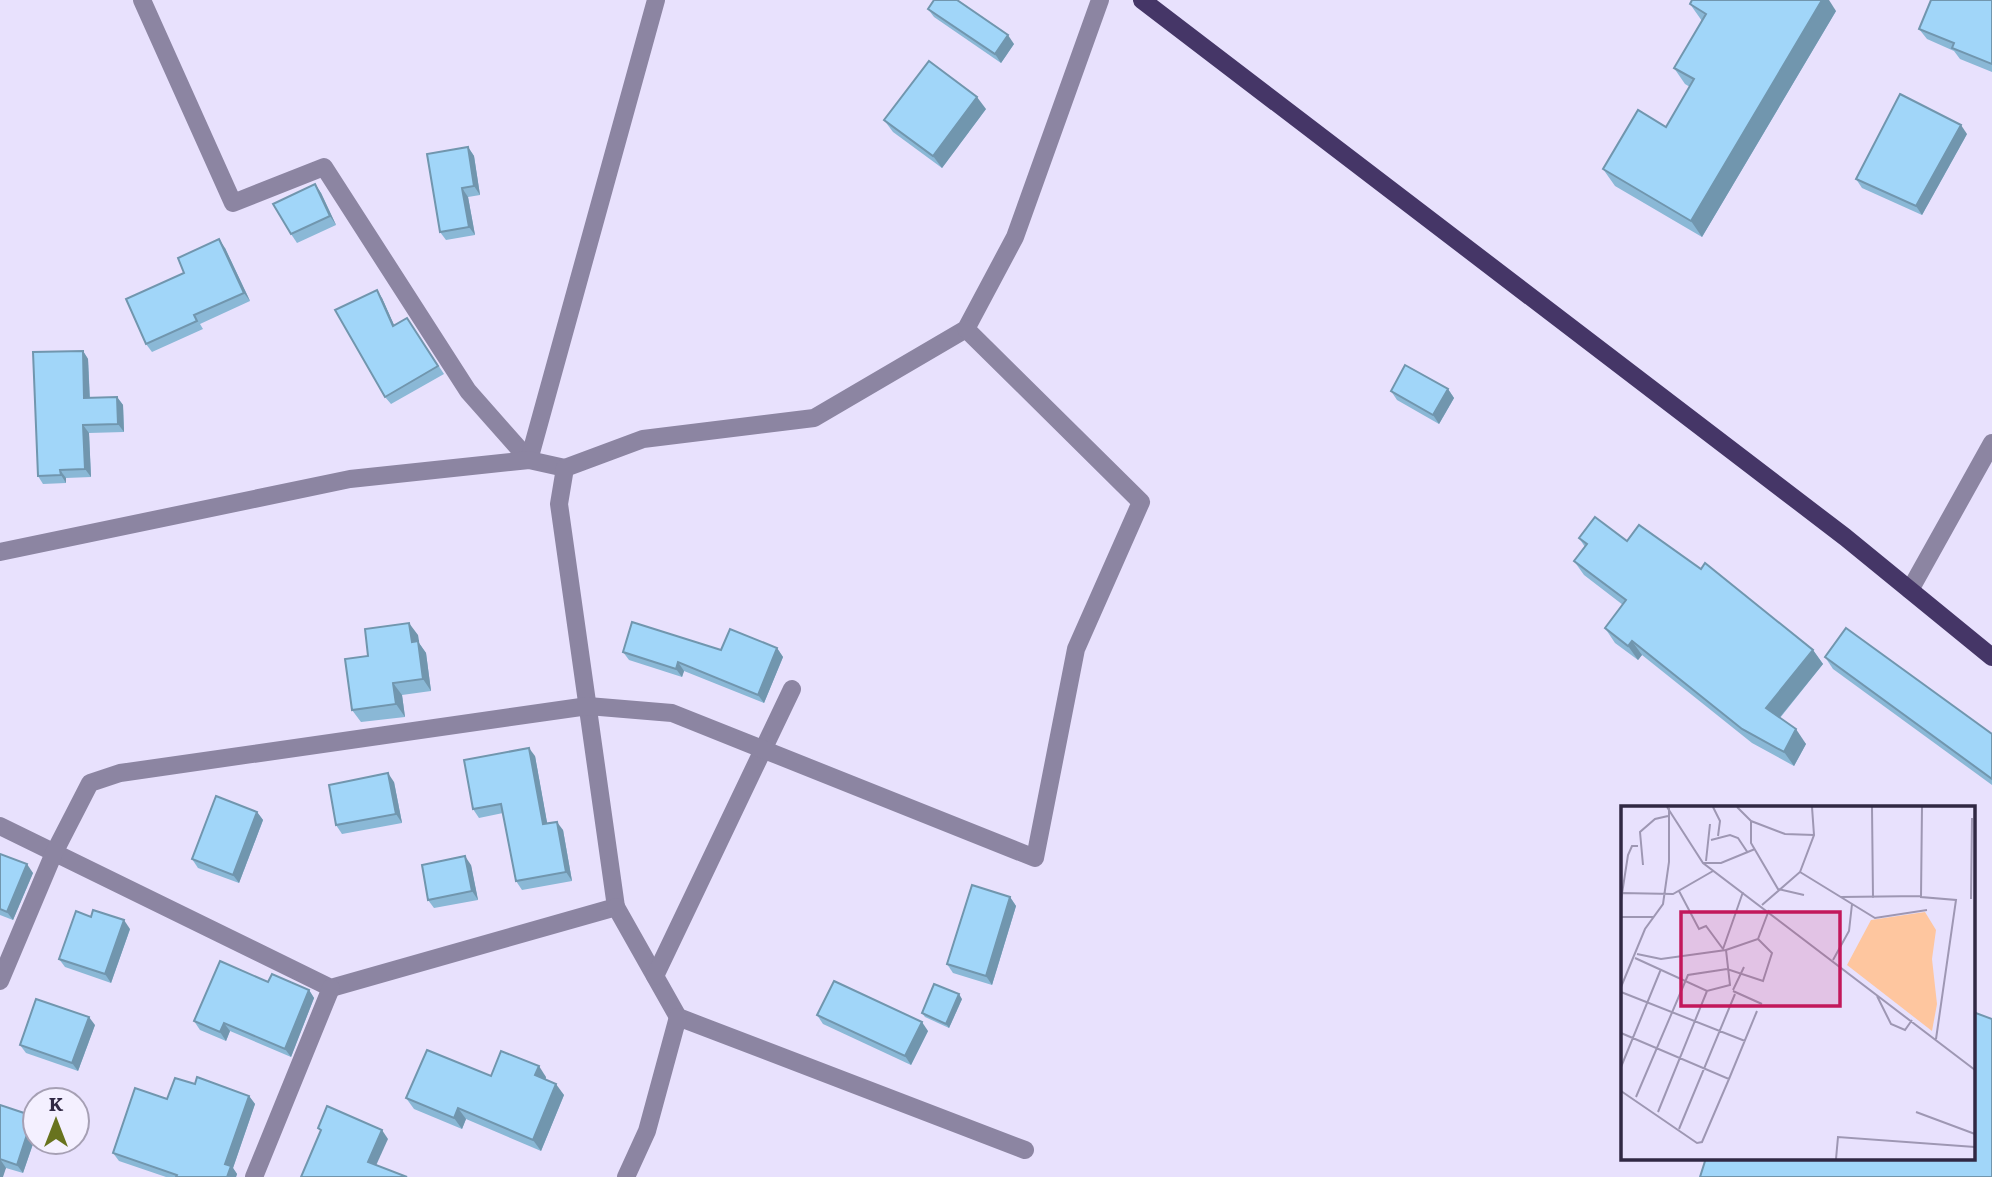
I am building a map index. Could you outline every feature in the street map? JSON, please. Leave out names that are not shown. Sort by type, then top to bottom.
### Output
[{"type":"main road","points":[[1142,0],[1845,537],[1992,657]]},
{"type":"street","points":[[142,0],[233,203],[324,167],[468,391],[529,460]]},
{"type":"street","points":[[529,460],[656,0]]},
{"type":"street","points":[[0,552],[350,479],[529,460],[565,468],[643,439],[814,418],[966,329],[1015,237],[1100,0]]},
{"type":"street","points":[[0,981],[54,853],[90,783],[120,773],[588,706],[672,713],[1035,858],[1076,649],[1141,502],[966,329]]},
{"type":"street","points":[[1910,590],[1992,443]]},
{"type":"street","points":[[565,468],[559,504],[617,907],[678,1017],[1025,1150]]},
{"type":"street","points":[[655,976],[792,689]]},
{"type":"street","points":[[0,826],[331,988],[617,907]]},
{"type":"street","points":[[254,1177],[331,988]]},
{"type":"street","points":[[626,1177],[647,1131],[678,1017]]},
{"type":"building","points":[[934,0],[957,0],[1008,35],[995,54],[928,9]]},
{"type":"building","points":[[1692,0],[1822,0],[1691,221],[1603,169],[1638,110],[1666,127],[1694,79],[1674,68],[1706,14],[1690,4]]},
{"type":"building","points":[[1931,0],[1992,0],[1992,64],[1952,48],[1954,43],[1919,29]]},
{"type":"building","points":[[929,61],[977,97],[933,156],[884,120]]},
{"type":"building","points":[[1900,94],[1961,125],[1916,206],[1856,179]]},
{"type":"building","points":[[468,147],[474,186],[462,188],[469,227],[440,232],[427,154]]},
{"type":"building","points":[[315,184],[330,216],[291,234],[273,204]]},
{"type":"building","points":[[219,239],[244,293],[194,315],[197,321],[146,344],[126,299],[184,273],[178,258]]},
{"type":"building","points":[[377,290],[393,326],[407,318],[438,366],[385,397],[335,310]]},
{"type":"building","points":[[83,351],[84,398],[117,397],[118,424],[83,425],[85,469],[60,470],[61,475],[38,476],[33,352]]},
{"type":"building","points":[[1405,365],[1448,389],[1433,415],[1391,391]]},
{"type":"building","points":[[1595,517],[1627,541],[1639,525],[1701,569],[1705,563],[1813,650],[1766,708],[1796,729],[1784,752],[1742,729],[1632,641],[1628,646],[1605,628],[1626,600],[1574,561],[1587,544],[1579,538]]},
{"type":"building","points":[[632,622],[721,650],[730,629],[777,648],[758,695],[678,662],[676,669],[623,652]]},
{"type":"building","points":[[409,623],[412,642],[418,641],[423,679],[393,683],[396,704],[352,710],[345,659],[368,656],[365,629]]},
{"type":"building","points":[[1846,628],[1992,734],[1992,779],[1825,657]]},
{"type":"building","points":[[529,748],[543,824],[557,822],[566,872],[516,881],[501,804],[473,809],[464,760]]},
{"type":"building","points":[[388,773],[396,814],[336,825],[329,785]]},
{"type":"building","points":[[216,796],[257,812],[233,875],[192,859]]},
{"type":"building","points":[[0,854],[27,864],[7,912],[0,909]]},
{"type":"building","points":[[465,856],[472,891],[428,900],[422,865]]},
{"type":"building","points":[[972,885],[1010,897],[986,976],[947,964]]},
{"type":"building","points":[[93,910],[124,920],[105,974],[59,959],[76,911],[91,917]]},
{"type":"building","points":[[220,961],[268,982],[272,974],[309,990],[285,1049],[224,1023],[220,1032],[194,1021]]},
{"type":"building","points":[[834,981],[922,1022],[905,1056],[817,1015]]},
{"type":"building","points":[[934,984],[959,994],[946,1024],[922,1013]]},
{"type":"building","points":[[36,999],[89,1017],[72,1063],[20,1045]]},
{"type":"building","points":[[1974,1012],[1992,1019],[1992,1177],[1700,1177],[1705,1160],[1974,1160]]},
{"type":"building","points":[[427,1050],[491,1076],[501,1051],[539,1066],[535,1075],[556,1084],[533,1140],[458,1108],[454,1118],[406,1098]]},
{"type":"building","points":[[197,1077],[249,1096],[225,1164],[231,1166],[227,1177],[176,1177],[177,1175],[113,1153],[135,1088],[167,1099],[175,1078],[195,1084]]},
{"type":"building","points":[[0,1105],[21,1112],[21,1153],[17,1165],[0,1159]]},
{"type":"building","points":[[327,1106],[382,1130],[368,1162],[407,1177],[301,1177],[321,1130],[318,1128]]}]
